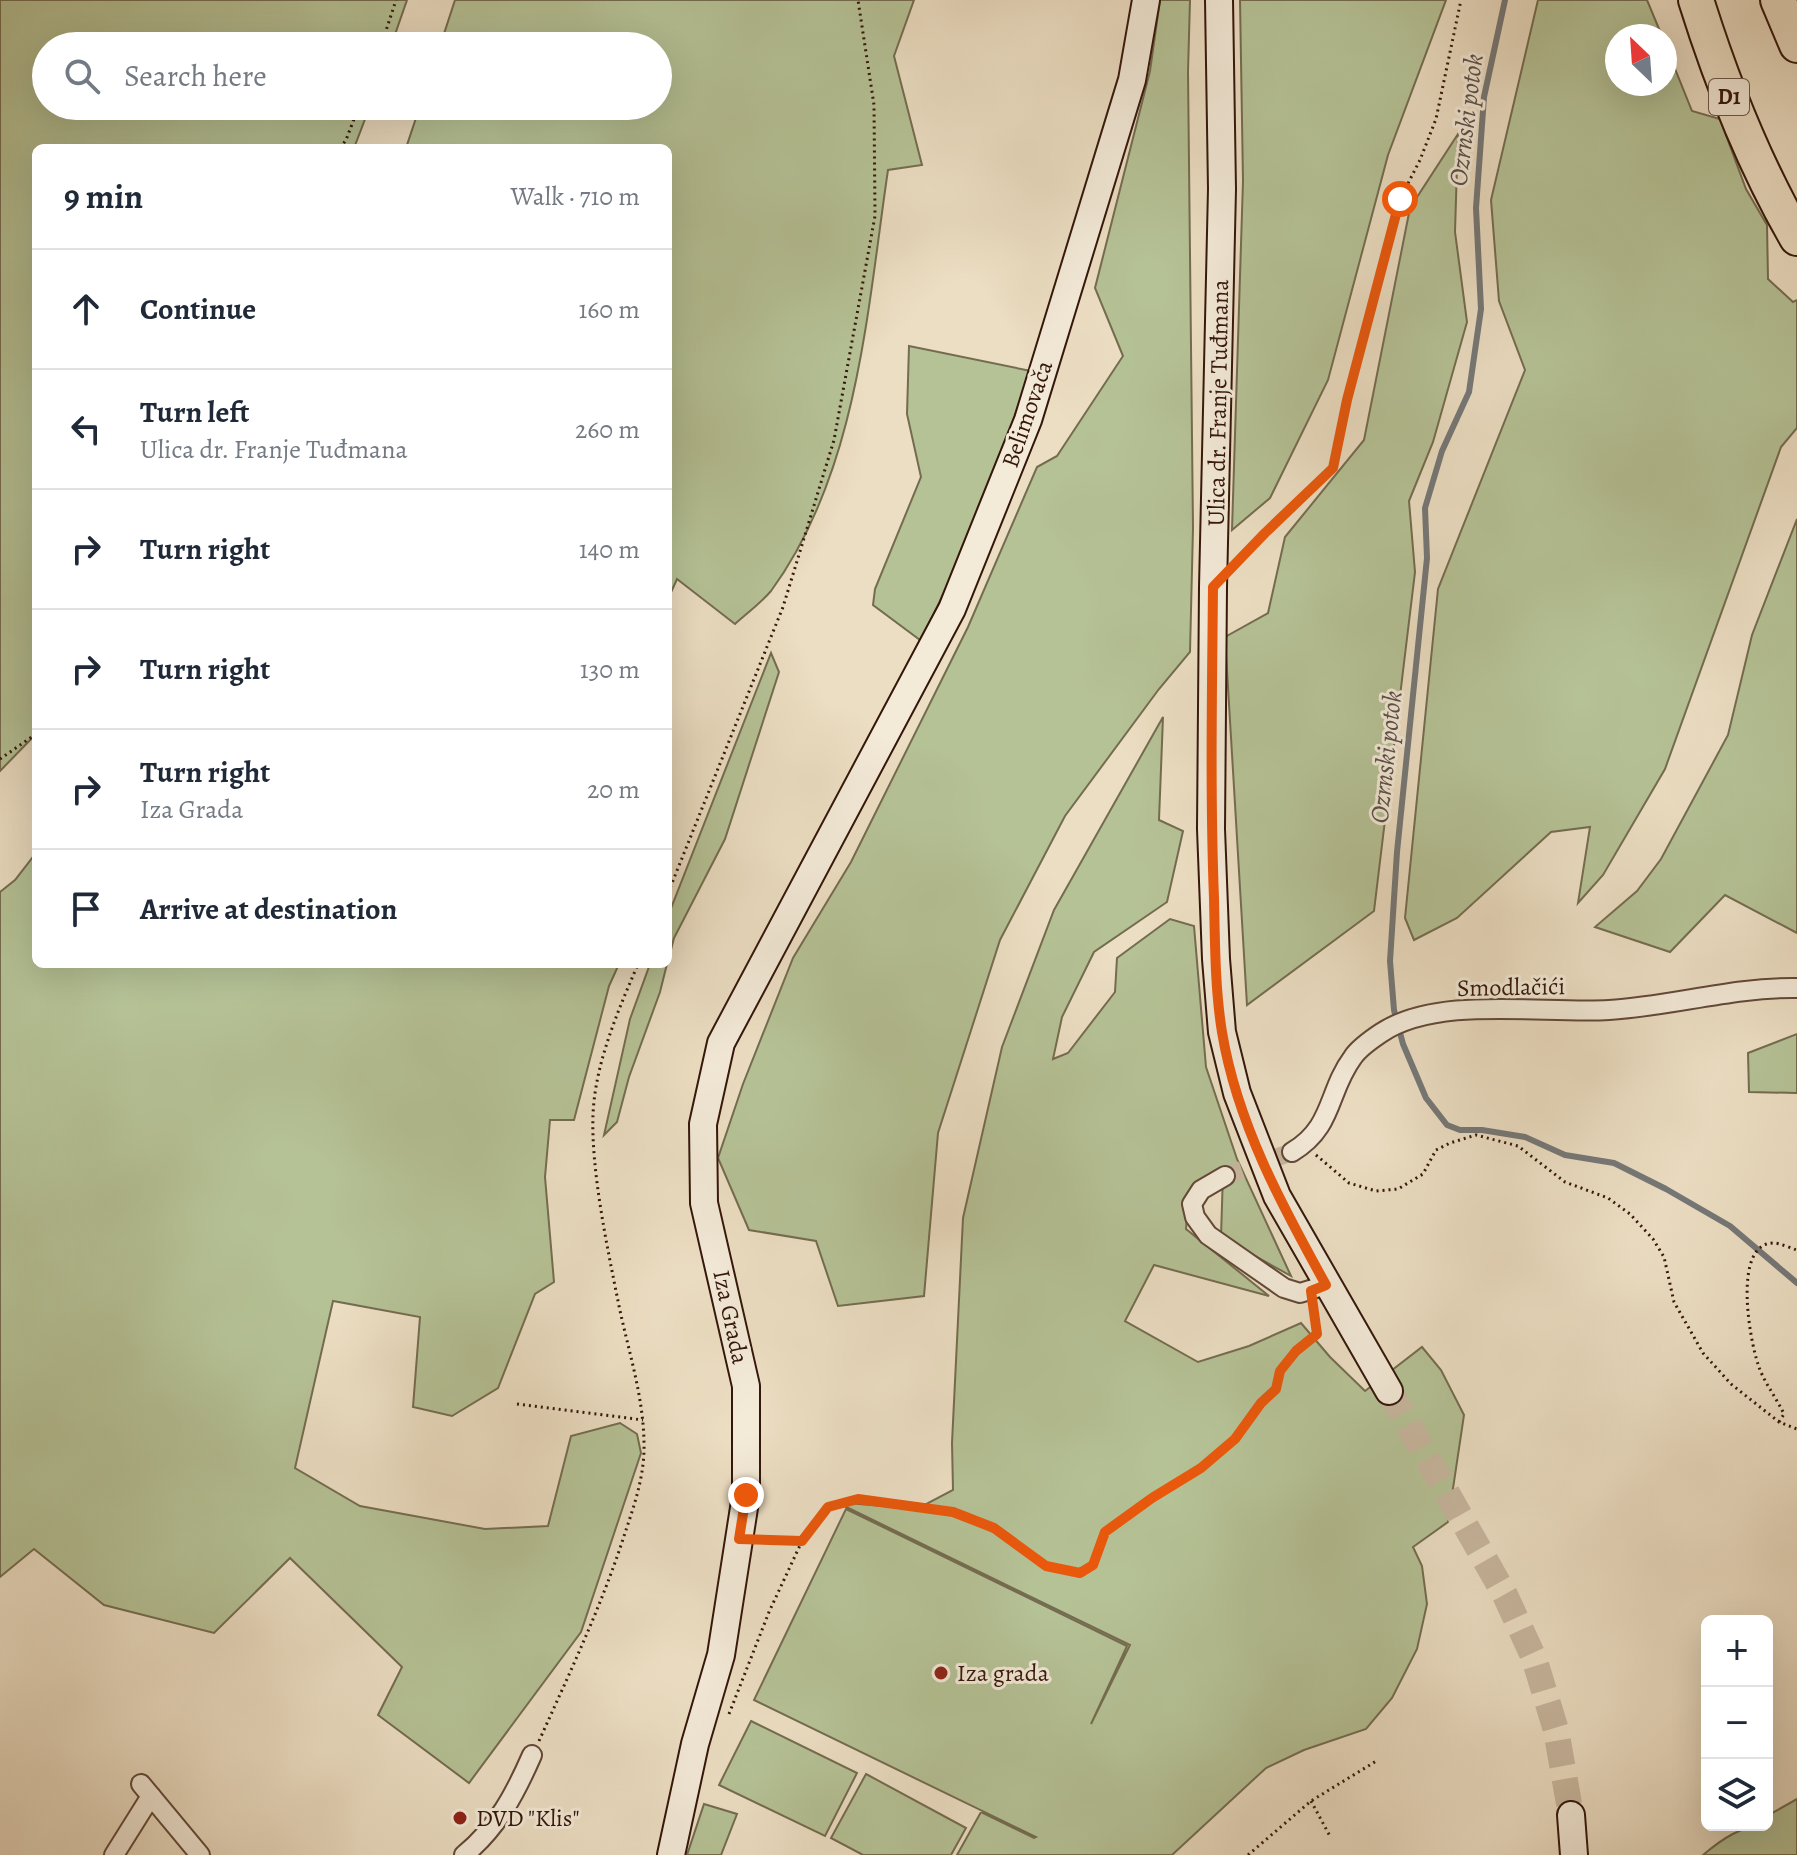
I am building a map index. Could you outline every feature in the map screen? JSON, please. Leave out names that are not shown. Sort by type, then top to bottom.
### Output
[{"type":"highway","name":"D1","points":[[1696,0],[1718,71],[1771,192],[1797,238]]},
{"type":"highway","points":[[1778,0],[1797,45]]},
{"type":"street","name":"Belimovača","points":[[847,805],[952,609],[1028,420],[1132,80],[1146,0]]},
{"type":"street","name":"Ulica dr. Franje Tuđmana","points":[[1219,0],[1222,189],[1211,829],[1222,1032],[1237,1093],[1255,1144],[1318,1288],[1389,1391]]},
{"type":"street","name":"Iza Grada","points":[[671,1855],[695,1744],[721,1655],[746,1495],[746,1386],[704,1203],[703,1124],[721,1043],[847,805]]},
{"type":"street","name":"Smodlačići","points":[[1292,1152],[1309,1141],[1322,1124],[1354,1056],[1383,1032],[1428,1013],[1512,1009],[1609,1010],[1733,992],[1797,988]]},
{"type":"street","points":[[1225,1176],[1201,1190],[1192,1204],[1195,1217],[1208,1235],[1284,1288],[1300,1293],[1318,1288]]},
{"type":"street","points":[[464,1855],[484,1839],[514,1797],[532,1755]]},
{"type":"street","points":[[114,1855],[146,1790],[200,1855]]},
{"type":"street","points":[[1571,1815],[1574,1855]]},
{"type":"path","points":[[386,32],[396,0]]},
{"type":"path","points":[[672,883],[783,607],[834,440],[875,216],[874,105],[858,0]]},
{"type":"path","points":[[1213,587],[1333,468],[1347,400],[1400,199],[1436,119],[1461,0]]},
{"type":"path","points":[[343,144],[354,120]]},
{"type":"path","points":[[0,759],[32,737]]},
{"type":"path","points":[[532,1755],[608,1587],[641,1483],[643,1420],[598,1185],[593,1114],[601,1061],[636,968]]},
{"type":"path","points":[[1309,1141],[1312,1153],[1349,1183],[1376,1191],[1398,1189],[1423,1174],[1436,1150],[1476,1135],[1518,1146],[1565,1182],[1608,1198],[1630,1214],[1659,1248],[1664,1257],[1674,1302],[1703,1353],[1731,1384],[1779,1422],[1797,1429]]},
{"type":"path","points":[[1779,1422],[1784,1414],[1759,1367],[1750,1336],[1747,1270],[1752,1259],[1772,1243],[1797,1250]]},
{"type":"path","points":[[726,1722],[769,1612],[802,1541],[828,1507],[858,1499],[953,1512],[994,1528],[1046,1566],[1080,1573],[1093,1565],[1105,1532],[1201,1468],[1235,1439],[1261,1403],[1276,1389],[1280,1371],[1296,1351],[1317,1334],[1318,1288]]},
{"type":"path","points":[[517,1404],[643,1420]]},
{"type":"path","points":[[739,1539],[802,1541]]},
{"type":"path","points":[[1248,1855],[1311,1801],[1378,1760]]},
{"type":"path","points":[[1311,1801],[1331,1838]]},
{"type":"green space","points":[[0,0],[407,0],[396,32],[32,32],[32,120],[365,120],[356,144],[32,144],[32,738],[0,771]]},
{"type":"green space","points":[[455,0],[914,0],[894,56],[922,165],[888,170],[865,334],[854,389],[841,443],[823,495],[800,545],[771,591],[735,624],[677,579],[672,590],[672,144],[407,144],[415,120],[672,120],[672,32],[445,32]]},
{"type":"green space","points":[[1160,0],[1190,0],[1188,72],[1193,528],[1190,652],[1065,816],[1000,940],[938,1133],[924,1296],[838,1306],[816,1241],[749,1230],[718,1158],[743,1084],[793,958],[851,862],[968,627],[1037,467],[1057,456],[1123,356],[1095,288],[1150,71]]},
{"type":"green space","points":[[1240,0],[1446,0],[1388,155],[1328,380],[1270,498],[1232,530],[1243,181]]},
{"type":"green space","points":[[1538,0],[1647,0],[1657,24],[1605,24],[1605,96],[1677,96],[1677,74],[1692,111],[1720,119],[1746,189],[1767,225],[1768,279],[1793,302],[1797,300],[1797,428],[1781,447],[1665,769],[1603,875],[1578,903],[1590,827],[1551,832],[1457,918],[1414,940],[1405,918],[1438,589],[1525,370],[1499,301],[1491,200]]},
{"type":"green space","points":[[1458,134],[1455,232],[1467,322],[1433,442],[1409,501],[1415,572],[1374,911],[1247,1005],[1225,637],[1268,613],[1285,537],[1364,440],[1410,208]]},
{"type":"green space","points":[[909,346],[1031,371],[966,542],[920,640],[873,605],[875,589],[921,477],[907,414]]},
{"type":"green space","points":[[1797,519],[1797,933],[1725,895],[1670,952],[1595,927],[1637,891],[1661,859],[1728,735],[1752,635]]},
{"type":"green space","points":[[771,653],[779,672],[725,839],[672,946],[672,906]]},
{"type":"green space","points":[[1163,717],[1159,820],[1183,831],[1167,902],[1094,952],[1062,1017],[1053,1059],[1068,1053],[1115,992],[1117,958],[1170,919],[1194,926],[1206,1067],[1237,1159],[1291,1276],[1221,1237],[1223,1173],[1188,1204],[1186,1229],[1269,1296],[1154,1265],[1125,1321],[1198,1362],[1249,1346],[1301,1323],[1365,1391],[1422,1347],[1441,1370],[1464,1415],[1448,1522],[1413,1547],[1422,1566],[1427,1604],[1417,1649],[1392,1698],[1366,1729],[1304,1750],[1266,1768],[1172,1855],[957,1855],[981,1812],[1036,1837],[754,1700],[846,1509],[1127,1646],[1091,1724],[1130,1645],[836,1502],[917,1509],[953,1490],[952,1443],[963,1218],[1002,1047],[1054,910]]},
{"type":"green space","points":[[32,858],[32,968],[617,968],[609,986],[574,1120],[550,1120],[545,1177],[554,1282],[535,1294],[498,1388],[452,1416],[413,1407],[420,1317],[333,1301],[295,1468],[360,1506],[485,1529],[548,1526],[571,1436],[620,1423],[637,1434],[641,1453],[581,1632],[469,1783],[378,1715],[402,1667],[290,1558],[214,1633],[104,1605],[34,1549],[0,1577],[0,892],[15,880]]},
{"type":"green space","points":[[649,968],[666,968],[617,1122],[604,1135],[630,1019]]},
{"type":"green space","points":[[1797,1034],[1797,1093],[1749,1092],[1748,1053]]},
{"type":"green space","points":[[751,1721],[857,1773],[825,1836],[719,1785]]},
{"type":"green space","points":[[866,1774],[966,1828],[951,1855],[863,1855],[831,1838]]},
{"type":"green space","points":[[1797,1799],[1797,1855],[1703,1855],[1740,1831],[1773,1831],[1773,1813]]},
{"type":"green space","points":[[704,1804],[737,1814],[721,1855],[687,1855]]},
{"type":"waterway","name":"Ozrnski potok","points":[[1505,0],[1484,97],[1476,208],[1481,309],[1469,392],[1442,451],[1425,508],[1427,558],[1397,852],[1390,961],[1394,1010],[1403,1044],[1426,1098],[1447,1125],[1460,1130],[1525,1137],[1565,1155],[1614,1163],[1730,1226],[1797,1283]]},
{"type":"tunnel","points":[[1225,1176],[1292,1152]]},
{"type":"tunnel","points":[[1389,1391],[1505,1595],[1534,1658],[1556,1730],[1571,1815]]},
{"type":"place","name":"Iza grada","points":[[941,1673]]},
{"type":"place","name":"DVD \"Klis\"","points":[[460,1818]]},
{"type":"route","points":[[746,1495],[739,1539],[802,1541],[828,1507],[858,1499],[953,1512],[994,1528],[1046,1566],[1080,1573],[1093,1565],[1105,1532],[1201,1468],[1235,1439],[1261,1403],[1276,1389],[1280,1371],[1296,1351],[1317,1334],[1311,1291],[1326,1285],[1277,1196],[1255,1144],[1237,1093],[1222,1032],[1211,829],[1213,587],[1333,468],[1347,400],[1400,199]]}]
